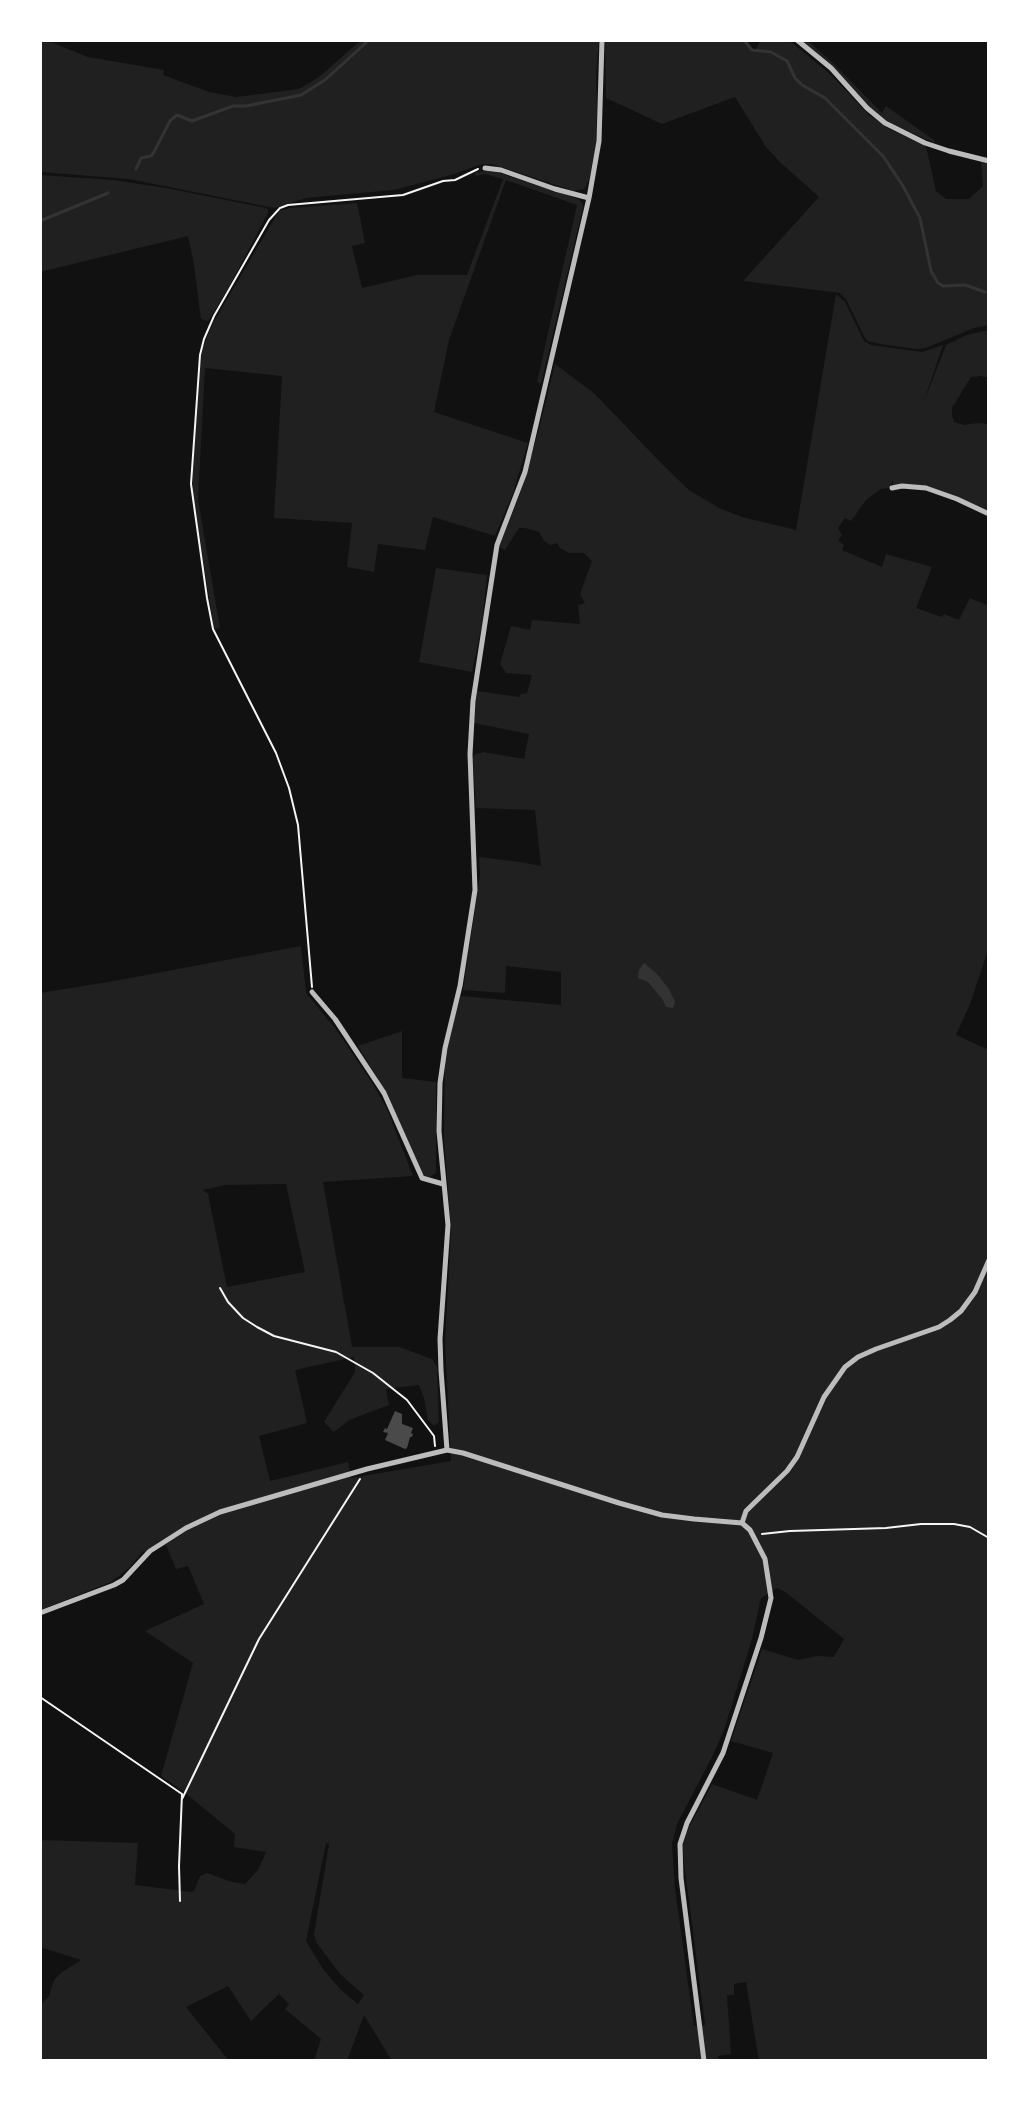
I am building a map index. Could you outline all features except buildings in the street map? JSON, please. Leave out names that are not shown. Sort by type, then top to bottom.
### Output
[{"type":"street","points":[[447,1450],[440,1339],[448,1225],[439,1131],[440,1083],[475,890],[471,729],[492,565],[525,472],[589,198],[599,141],[602,40]]},
{"type":"street","points":[[797,40],[831,68],[876,116],[894,128],[937,147],[989,161]]},
{"type":"street","points":[[485,168],[501,170],[589,198]]},
{"type":"street","points":[[892,488],[926,488],[989,514]]},
{"type":"street","points":[[312,992],[335,1019],[384,1093],[422,1178],[443,1184]]},
{"type":"street","points":[[742,1523],[746,1511],[797,1457],[824,1397],[845,1367],[858,1357],[950,1320],[975,1292],[989,1260]]},
{"type":"street","points":[[40,1613],[123,1580],[150,1551],[186,1528],[220,1512],[367,1469],[447,1450],[651,1512],[686,1519],[742,1523],[753,1535],[767,1566],[771,1598],[721,1758],[687,1823],[680,1844],[680,1869],[704,2061]]},
{"type":"path","points":[[312,992],[298,825],[289,788],[276,753],[213,629],[207,598],[191,484],[200,355],[214,316],[269,220],[280,208],[403,195],[485,168]]},
{"type":"path","points":[[220,1288],[243,1318],[257,1327],[274,1336],[336,1352],[387,1383],[407,1400],[434,1436],[437,1453]]},
{"type":"path","points":[[182,1799],[259,1639],[367,1469]]},
{"type":"path","points":[[753,1535],[943,1524],[962,1525],[989,1538]]},
{"type":"path","points":[[40,1697],[182,1794],[180,1901]]},
{"type":"shaded area","points":[[40,40],[88,57],[164,70],[163,75],[209,92],[236,97],[299,89],[319,77],[361,40],[599,40],[596,144],[589,180],[584,189],[574,191],[492,164],[482,164],[394,190],[306,198],[274,208],[129,179],[40,172]]},
{"type":"shaded area","points":[[605,40],[742,40],[755,50],[761,40],[789,40],[831,75],[869,115],[891,130],[926,146],[936,191],[946,199],[969,199],[983,186],[981,162],[989,163],[989,325],[926,348],[880,344],[865,338],[840,293],[743,281],[819,197],[766,147],[735,97],[662,124],[606,98]]},
{"type":"shaded area","points":[[800,40],[807,40],[834,64],[882,113],[886,106],[935,143],[877,115]]},
{"type":"shaded area","points":[[490,170],[578,199],[583,207],[541,384],[537,382],[577,205],[506,180],[449,340],[434,412],[528,443],[513,493],[495,536],[433,517],[425,550],[378,544],[374,572],[347,567],[352,523],[274,518],[282,376],[205,368],[198,499],[220,628],[214,629],[193,495],[199,373],[203,348],[212,325],[279,211],[357,203],[365,243],[352,246],[362,288],[417,275],[467,275],[503,179],[485,174],[476,176],[474,173]]},
{"type":"shaded area","points":[[40,175],[113,180],[166,188],[261,207],[268,209],[268,213],[208,321],[201,319],[188,236],[40,272]]},
{"type":"shaded area","points":[[836,294],[845,302],[864,341],[871,345],[922,352],[943,345],[923,404],[946,345],[967,335],[989,330],[989,378],[971,377],[952,408],[952,415],[954,422],[964,425],[989,424],[989,512],[937,489],[893,485],[893,480],[889,488],[881,489],[866,500],[851,521],[845,518],[838,528],[842,535],[838,540],[844,545],[842,550],[882,567],[886,554],[932,567],[916,608],[959,620],[970,598],[989,606],[989,947],[956,1035],[989,1050],[989,2061],[759,2061],[746,1982],[734,1984],[734,1995],[727,1995],[731,2054],[718,2056],[718,2061],[392,2061],[364,2015],[347,2061],[314,2061],[321,2039],[285,2009],[289,2004],[279,1994],[251,2021],[228,1986],[186,2007],[229,2061],[40,2061],[40,2009],[49,1996],[54,1980],[81,1960],[40,1947],[40,1840],[138,1843],[135,1885],[191,1892],[200,1876],[207,1873],[245,1884],[258,1870],[266,1852],[234,1847],[235,1834],[161,1776],[193,1663],[145,1631],[204,1604],[188,1566],[176,1569],[166,1545],[148,1555],[143,1551],[129,1568],[111,1582],[40,1610],[40,993],[301,946],[306,993],[335,1028],[371,1081],[387,1109],[413,1176],[323,1182],[352,1347],[399,1347],[432,1359],[437,1367],[439,1422],[434,1426],[428,1420],[419,1385],[386,1389],[389,1405],[349,1420],[334,1432],[324,1422],[355,1372],[354,1357],[295,1370],[307,1423],[259,1436],[270,1481],[348,1462],[351,1478],[451,1461],[445,1342],[451,1230],[444,1139],[445,1050],[461,996],[561,1005],[561,972],[506,966],[505,993],[463,990],[480,875],[479,857],[541,866],[535,810],[476,808],[474,755],[483,752],[524,759],[529,734],[474,723],[477,691],[519,697],[527,693],[532,675],[506,673],[500,664],[511,626],[530,630],[532,620],[580,624],[578,605],[585,603],[580,594],[592,561],[584,553],[569,553],[557,543],[551,545],[539,532],[525,528],[519,528],[505,550],[499,547],[521,491],[555,364],[595,394],[689,490],[719,508],[742,517],[796,530]],"holes":[[[286,1184],[305,1272],[227,1287],[208,1194],[203,1190],[225,1185]],[[777,1588],[784,1591],[844,1639],[834,1657],[816,1656],[798,1660],[762,1649],[731,1741],[773,1753],[757,1800],[712,1784],[686,1833],[684,1862],[705,2025],[694,2026],[675,1889],[672,1844],[677,1824],[724,1730],[761,1598]],[[326,1843],[329,1844],[314,1934],[316,1942],[340,1974],[364,1995],[358,2004],[323,1969],[306,1941]]]},
{"type":"shaded area","points":[[436,568],[487,575],[482,624],[472,672],[419,662]]},
{"type":"shaded area","points":[[644,963],[669,989],[675,1002],[673,1008],[666,1007],[648,982],[638,978]]},
{"type":"shaded area","points":[[402,1031],[402,1078],[436,1082],[436,1173],[430,1177],[424,1176],[417,1168],[377,1077],[358,1046]]},
{"type":"waterway","points":[[136,169],[141,158],[151,156],[170,121],[177,115],[192,121],[233,106],[301,95],[325,80],[369,40]]},
{"type":"waterway","points":[[744,40],[752,50],[771,52],[787,61],[802,85],[825,98],[883,156],[920,218],[931,271],[938,283],[943,286],[965,285],[985,292]]},
{"type":"waterway","points":[[40,221],[108,193]]}]
